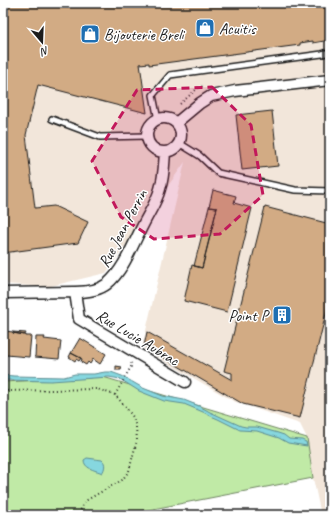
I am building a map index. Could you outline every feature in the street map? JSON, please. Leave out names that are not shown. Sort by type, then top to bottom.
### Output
[{"type":"street","points":[[176,124],[200,103],[211,96],[235,91],[330,80]]},
{"type":"street","points":[[168,119],[176,124],[181,133],[181,138],[179,144],[175,148],[170,151],[159,152],[148,141],[150,126],[154,122],[168,119]]},
{"type":"street","name":"Rue Jean Perrin","points":[[75,292],[89,292],[106,285],[117,274],[124,263],[160,189],[163,178],[165,152]]},
{"type":"street","points":[[3,293],[75,292]]},
{"type":"street","name":"Rue Lucie Aubrac","points":[[75,292],[79,319],[185,382]]},
{"type":"lane","points":[[158,120],[153,95],[170,75],[330,52]]},
{"type":"lane","points":[[52,119],[100,137],[148,136]]},
{"type":"lane","points":[[179,144],[200,156],[218,173],[295,190],[330,191]]},
{"type":"path","points":[[115,396],[127,374]]},
{"type":"path","points":[[3,390],[97,389],[115,396],[133,417],[136,427],[137,440],[129,471],[122,480],[85,501],[78,515]]},
{"type":"highlighted area","points":[[212,87],[251,125],[263,195],[220,234],[154,239],[121,217],[92,161],[137,90]]},
{"type":"shaded area","points":[[3,3],[330,3],[330,515],[321,515],[313,478],[307,438],[300,424],[233,401],[142,348],[185,162],[106,273],[47,287],[3,284]]},
{"type":"green space","points":[[103,377],[307,438],[313,478],[122,515],[3,515],[3,382]]},
{"type":"water","points":[[111,372],[122,376],[143,388],[163,396],[184,400],[241,426],[257,427],[284,435],[289,439],[302,440],[306,442],[307,446],[288,443],[279,438],[257,431],[240,430],[184,404],[164,401],[139,391],[120,379],[109,377],[51,381],[3,380],[3,375],[64,377],[75,374],[94,374]]},
{"type":"water","points":[[87,458],[103,461],[105,466],[102,473],[90,468],[84,463],[84,460]]},
{"type":"building","points":[[3,3],[330,3],[330,40],[313,43],[313,41],[300,43],[300,45],[149,65],[149,63],[140,64],[147,113],[38,85],[26,135],[35,208],[54,206],[88,222],[78,243],[3,253]]},
{"type":"building","points":[[272,111],[278,166],[242,170],[236,115]]},
{"type":"building","points":[[213,190],[236,196],[234,203],[252,208],[227,312],[184,301],[192,265],[202,268],[217,208],[209,207]]},
{"type":"building","points":[[209,207],[217,208],[202,268],[194,266]]},
{"type":"building","name":"Point P","points":[[265,207],[330,224],[330,297],[300,418],[243,404],[144,346],[147,332],[232,380],[232,373],[224,371]]},
{"type":"building","points":[[5,331],[31,336],[29,357],[6,355],[3,350]]},
{"type":"building","points":[[13,332],[26,333],[25,335]]},
{"type":"building","points":[[36,337],[45,337],[44,339],[61,341],[59,359],[35,357]]},
{"type":"building","points":[[80,338],[106,354],[100,364],[93,359],[90,364],[88,362],[86,365],[81,362],[82,359],[71,353]]},
{"type":"building","points":[[71,353],[81,358],[79,361],[76,359],[75,361],[69,357]]},
{"type":"building","points":[[116,366],[122,367],[121,370],[116,370]]},
{"type":"building","points":[[330,503],[330,515],[329,515],[326,504]]},
{"type":"place","name":"Acuitis","points":[[205,28]]},
{"type":"place","name":"Bijouterie Breli","points":[[90,34]]},
{"type":"place","name":"Point P","points":[[282,315]]}]
